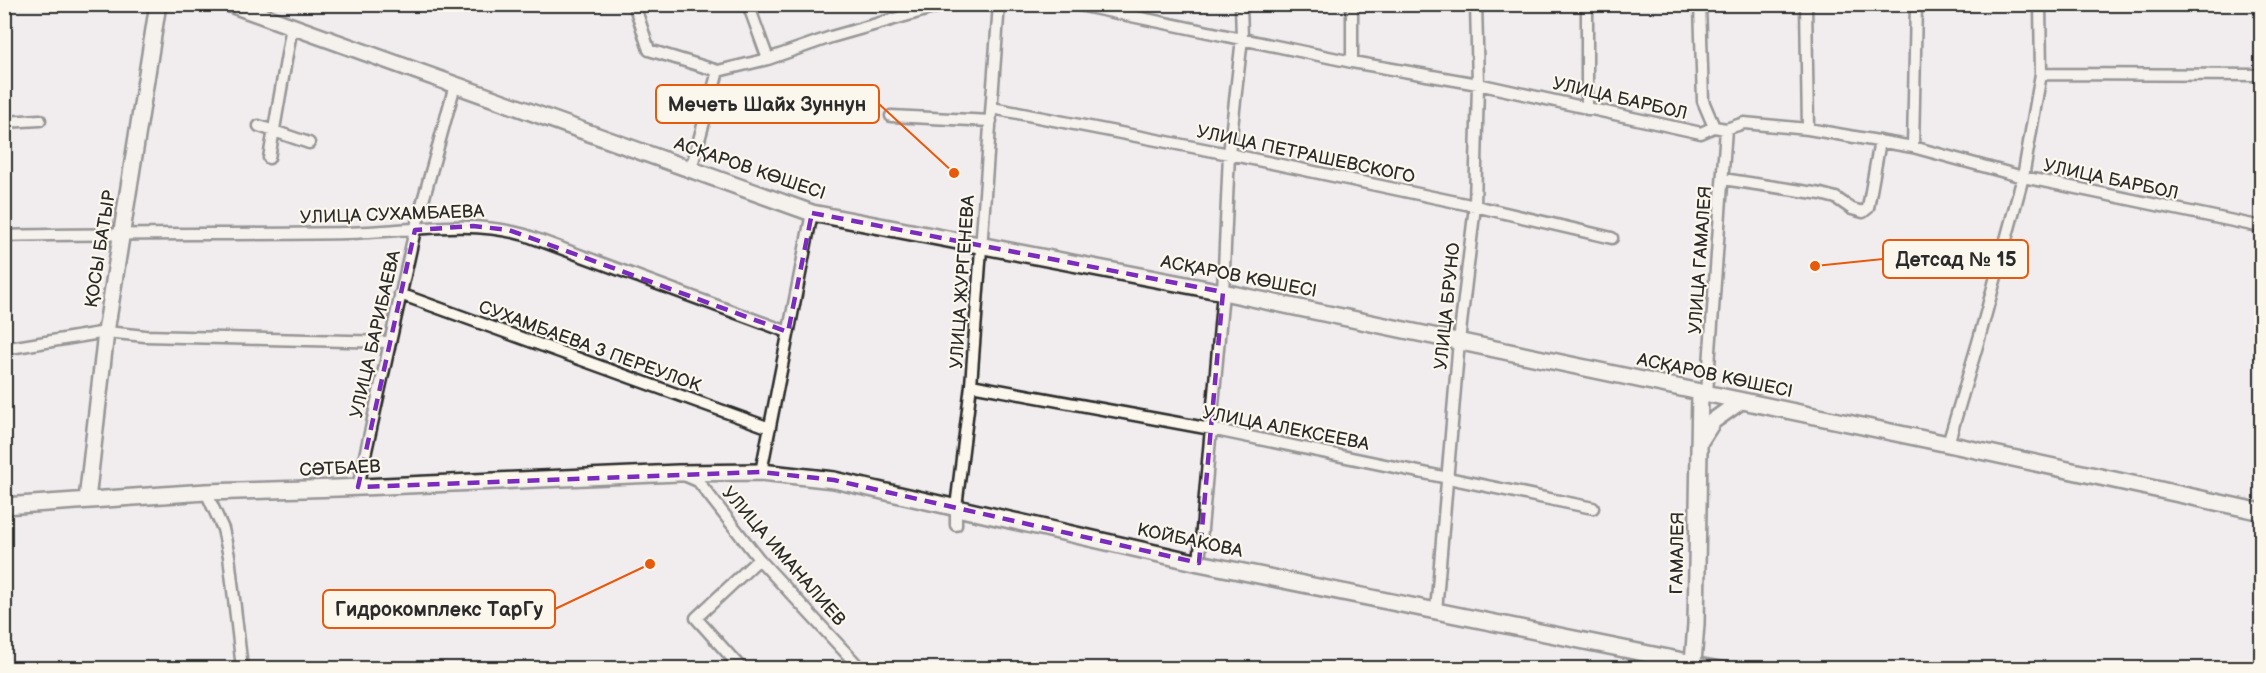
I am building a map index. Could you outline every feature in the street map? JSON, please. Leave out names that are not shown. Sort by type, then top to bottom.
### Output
[{"type":"street","name":"ҚОСЫ БАТЫР","points":[[87,500],[106,332],[158,4]]},
{"type":"street","name":"АСҚАРОВ КӨШЕСІ","points":[[230,4],[812,213],[1223,292],[2262,512]]},
{"type":"street","points":[[634,4],[649,50],[718,71],[768,59],[831,37],[947,4]]},
{"type":"street","points":[[748,4],[768,59]]},
{"type":"street","name":"УЛИЦА ЖУРГЕНЕВА","points":[[956,525],[971,385],[999,4]]},
{"type":"street","name":"УЛИЦА БАРБОЛ","points":[[1074,4],[1113,8],[1352,62],[1478,84],[1701,133],[1714,127],[1726,129],[1744,123],[1808,129],[1913,147],[2023,177],[2262,227]]},
{"type":"street","points":[[1200,563],[1223,292],[1229,154],[1242,38],[1241,4]]},
{"type":"street","points":[[1352,4],[1352,62]]},
{"type":"street","name":"УЛИЦА БРУНО","points":[[1436,611],[1459,342],[1474,206],[1478,84],[1476,4]]},
{"type":"street","points":[[1587,4],[1587,109]]},
{"type":"street","points":[[1700,4],[1703,101],[1714,127]]},
{"type":"street","points":[[1806,4],[1808,129]]},
{"type":"street","points":[[1913,147],[1916,4]]},
{"type":"street","points":[[1948,444],[2023,177],[2041,74],[2040,4]]},
{"type":"street","points":[[269,158],[292,26]]},
{"type":"street","points":[[691,169],[718,71]]},
{"type":"street","points":[[2041,74],[2262,75]]},
{"type":"street","name":"УЛИЦА БАРИБАЕВА","points":[[358,487],[415,230],[455,85]]},
{"type":"street","name":"УЛИЦА ПЕТРАШЕВСКОГО","points":[[992,108],[1229,154],[1612,238]]},
{"type":"street","points":[[891,116],[991,121]]},
{"type":"street","points":[[4,122],[40,120]]},
{"type":"street","points":[[259,126],[309,143]]},
{"type":"street","name":"УЛИЦА ГАМАЛЕЯ","points":[[1703,393],[1726,129]]},
{"type":"street","points":[[1723,179],[1821,194],[1836,198],[1852,209],[1863,212],[1868,208],[1880,141]]},
{"type":"street","points":[[761,472],[812,213]]},
{"type":"street","name":"УЛИЦА СУХАМБАЕВА","points":[[4,236],[123,233],[335,233],[473,226],[517,232],[788,332]]},
{"type":"street","name":"СУХАМБАЕВА 3 ПЕРЕУЛОК","points":[[400,294],[770,428]]},
{"type":"street","points":[[4,349],[106,332],[146,336],[389,342]]},
{"type":"street","name":"УЛИЦА АЛЕКСЕЕВА","points":[[971,385],[1211,429],[1593,508]]},
{"type":"street","name":"ГАМАЛЕЯ","points":[[1693,666],[1699,443],[1703,393]]},
{"type":"street","points":[[1699,443],[1713,421],[1741,401]]},
{"type":"street","name":"КОЙБАКОВА","points":[[678,473],[761,472],[834,480],[1200,563],[1693,666]]},
{"type":"street","name":"СӘТБАЕВ","points":[[4,506],[206,492],[678,473]]},
{"type":"street","name":"УЛИЦА ИМАНАЛИЕВ","points":[[678,473],[698,481],[759,559],[860,669]]},
{"type":"street","points":[[206,492],[223,528],[229,556],[242,669]]},
{"type":"street","points":[[741,669],[696,618],[759,559]]},
{"type":"street","points":[[1693,666],[1723,669]]},
{"type":"highlighted area","points":[[812,213],[1223,292],[1199,563],[834,480],[761,472],[358,487],[415,230],[473,226],[509,230],[788,332]]},
{"type":"place","name":"Мечеть Шайх Зуннун","points":[[954,173]]},
{"type":"place","name":"Детсад № 15","points":[[1815,266]]},
{"type":"place","name":"Гидрокомплекс ТарГу","points":[[650,564]]}]
